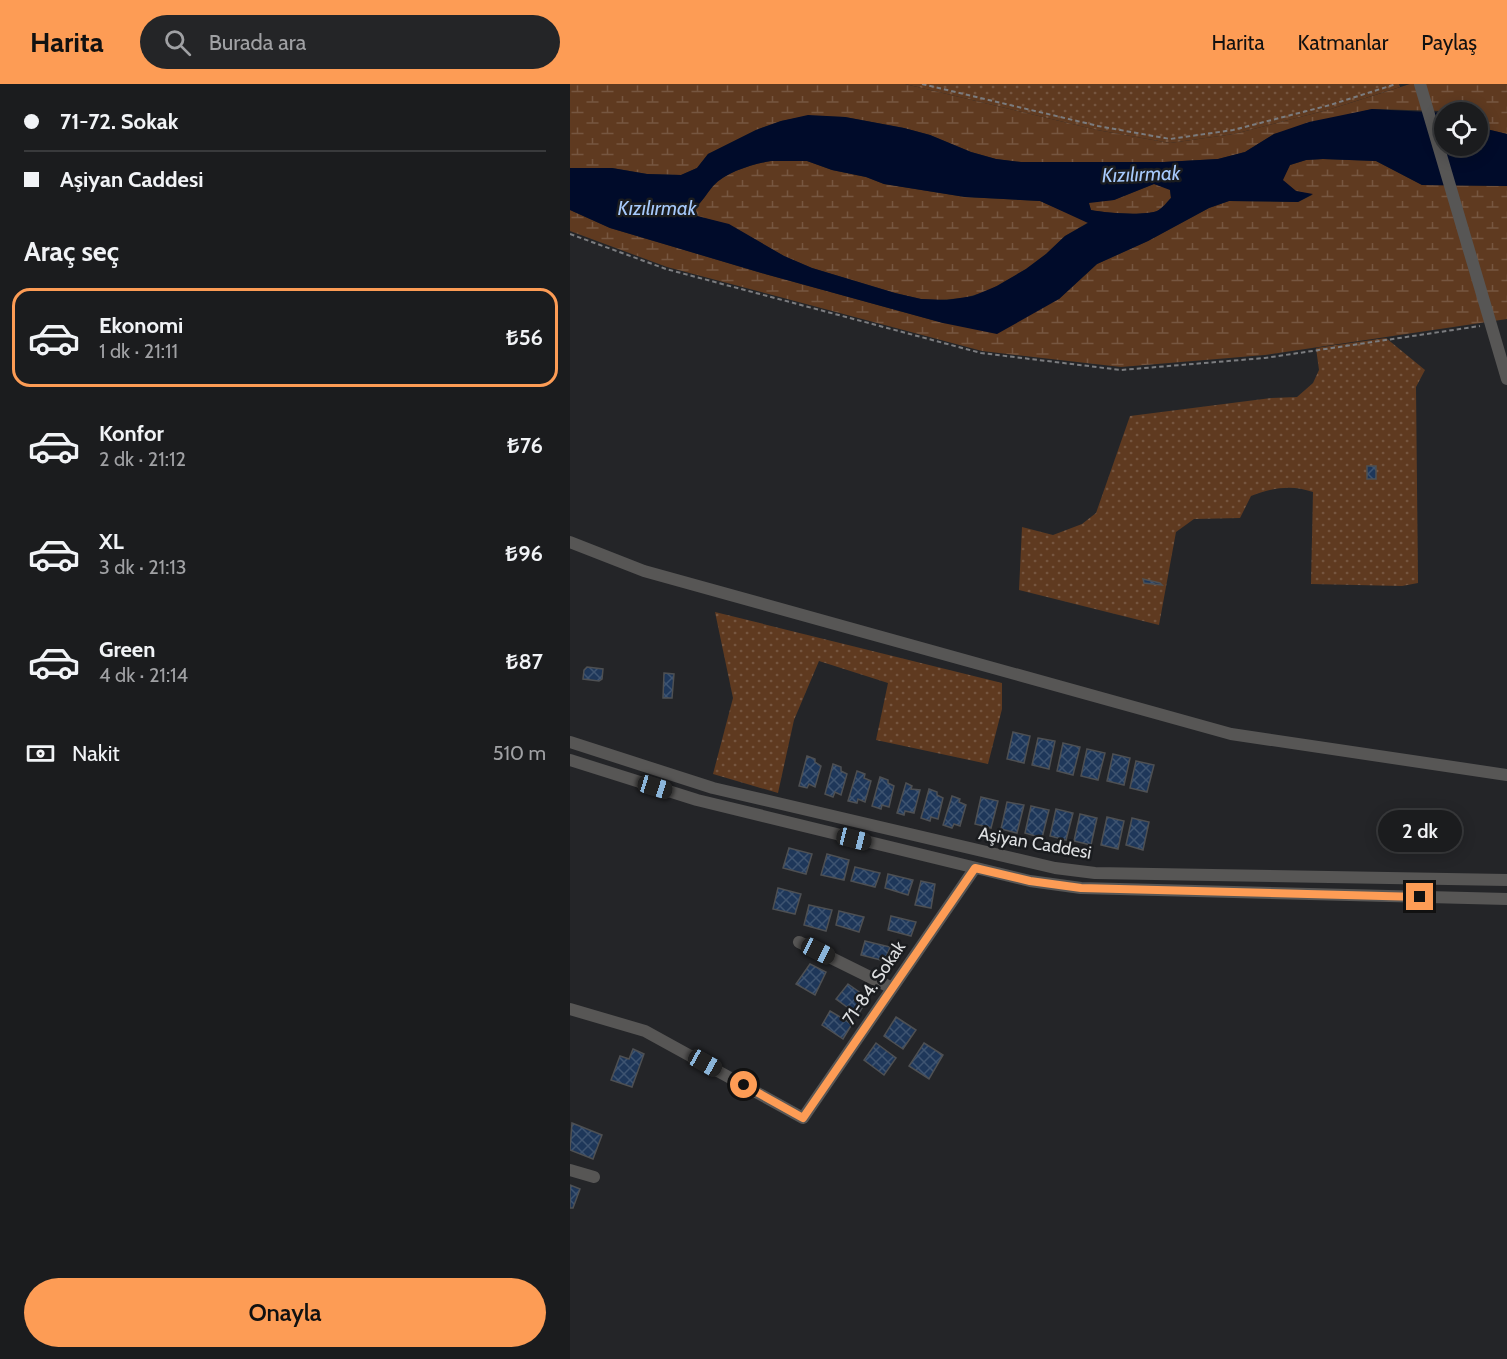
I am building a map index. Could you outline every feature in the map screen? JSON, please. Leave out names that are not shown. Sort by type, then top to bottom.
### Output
[{"type":"street","points":[[1420,84],[1507,379]]},
{"type":"street","points":[[1427,84],[1507,358]]},
{"type":"street","points":[[570,542],[644,571],[1231,734],[1507,776]]},
{"type":"street","name":"Aşiyan Caddesi","points":[[570,742],[712,788],[1055,868],[1107,873],[1507,880]]},
{"type":"street","name":"Aşiyan Caddesi","points":[[570,760],[697,800],[1030,881],[1081,888],[1507,899]]},
{"type":"street","name":"71-84. Sokak","points":[[570,1009],[645,1031],[803,1118],[975,868]]},
{"type":"street","points":[[799,942],[892,988]]},
{"type":"street","points":[[570,1170],[594,1177]]},
{"type":"path","points":[[922,84],[1098,126],[1170,139],[1233,130],[1330,105],[1396,84]]},
{"type":"path","points":[[570,234],[666,269],[981,353],[1121,369],[1265,358],[1484,325]]},
{"type":"green space","points":[[570,84],[905,84],[1097,130],[1170,143],[1234,134],[1331,109],[1410,84],[1507,84],[1507,134],[1488,129],[1488,102],[1434,102],[1434,111],[1372,109],[1274,134],[1245,152],[1218,159],[1164,162],[1021,162],[996,159],[971,152],[930,135],[904,128],[845,117],[808,116],[781,121],[756,130],[708,154],[697,168],[681,175],[647,174],[612,168],[570,168]]},
{"type":"green space","points":[[905,84],[1399,84],[1400,87],[1331,109],[1234,134],[1170,143],[1097,130]]},
{"type":"green space","points":[[1306,160],[1376,161],[1422,185],[1507,186],[1507,319],[1265,355],[1121,367],[982,351],[667,267],[570,231],[570,210],[610,228],[943,323],[1059,299],[1097,264],[1148,241],[1209,208],[1229,201],[1298,202],[1312,195],[1296,191],[1282,180],[1290,165]]},
{"type":"green space","points":[[771,161],[807,161],[884,184],[965,197],[1040,201],[1089,222],[1065,236],[1026,269],[988,291],[964,298],[921,299],[812,268],[784,256],[729,225],[697,216],[695,208],[718,181],[740,169]]},
{"type":"green space","points":[[1154,184],[1170,189],[1171,198],[1163,207],[1151,213],[1134,214],[1091,210],[1088,202],[1114,200]]},
{"type":"green space","points":[[1386,338],[1425,370],[1416,387],[1418,583],[1402,586],[1311,584],[1313,492],[1289,488],[1274,489],[1251,496],[1240,518],[1194,519],[1176,532],[1159,625],[1019,590],[1022,527],[1053,535],[1082,524],[1096,513],[1130,416],[1271,398],[1297,397],[1313,383],[1319,370],[1316,348]]},
{"type":"green space","points":[[715,612],[1002,683],[1002,709],[988,764],[876,740],[888,683],[819,661],[794,720],[778,793],[713,774],[733,698]]},
{"type":"water","name":"Kızılırmak","points":[[1372,109],[1434,112],[1434,156],[1488,156],[1488,129],[1507,134],[1507,186],[1422,185],[1376,161],[1306,160],[1290,165],[1283,180],[1296,191],[1313,194],[1298,202],[1229,201],[1209,208],[1148,241],[1097,264],[1059,299],[997,334],[943,323],[765,274],[610,228],[570,210],[570,168],[612,168],[647,174],[681,175],[697,168],[708,154],[756,130],[808,115],[845,117],[904,128],[930,135],[971,152],[996,159],[1021,162],[1164,162],[1218,159],[1245,152],[1274,134],[1309,122]],"holes":[[[771,161],[807,161],[884,184],[965,197],[1040,201],[1088,223],[1065,236],[1026,269],[997,286],[973,296],[947,300],[921,299],[895,293],[812,268],[784,256],[729,224],[697,216],[695,208],[713,186],[740,169]],[[1154,184],[1170,190],[1171,198],[1163,207],[1151,213],[1134,214],[1091,210],[1089,203],[1114,200]]]},
{"type":"building","points":[[1367,466],[1376,466],[1376,479],[1367,479]]},
{"type":"building","points":[[1143,579],[1160,583],[1162,585],[1144,583]]},
{"type":"building","points":[[587,667],[603,669],[602,679],[599,681],[583,679],[584,670]]},
{"type":"building","points":[[664,673],[674,674],[672,698],[663,698]]},
{"type":"building","points":[[1013,732],[1030,736],[1024,763],[1007,759]]},
{"type":"building","points":[[1038,738],[1055,741],[1049,769],[1032,765]]},
{"type":"building","points":[[1063,743],[1080,747],[1073,775],[1057,771]]},
{"type":"building","points":[[1087,749],[1105,753],[1098,780],[1081,776]]},
{"type":"building","points":[[1113,754],[1130,758],[1124,785],[1107,781]]},
{"type":"building","points":[[807,756],[815,759],[815,762],[821,766],[815,787],[809,784],[807,788],[799,786]]},
{"type":"building","points":[[1136,761],[1154,765],[1147,792],[1130,788]]},
{"type":"building","points":[[833,764],[841,767],[841,771],[847,774],[841,795],[835,792],[833,797],[825,794]]},
{"type":"building","points":[[857,771],[865,774],[864,778],[871,781],[865,802],[858,799],[857,803],[848,801]]},
{"type":"building","points":[[880,777],[888,780],[888,783],[894,786],[889,807],[882,805],[881,809],[872,806]]},
{"type":"building","points":[[906,783],[912,786],[911,789],[920,790],[914,813],[905,811],[904,815],[897,813]]},
{"type":"building","points":[[929,789],[937,792],[937,795],[943,798],[938,819],[931,817],[930,821],[921,818]]},
{"type":"building","points":[[952,796],[960,799],[959,802],[966,805],[960,826],[954,824],[952,828],[943,825]]},
{"type":"building","points":[[981,797],[998,801],[991,828],[975,824]]},
{"type":"building","points":[[1007,802],[1024,805],[1017,833],[1001,829]]},
{"type":"building","points":[[1031,806],[1049,810],[1042,838],[1025,833]]},
{"type":"building","points":[[1056,809],[1073,813],[1066,840],[1050,836]]},
{"type":"building","points":[[1080,814],[1097,818],[1091,845],[1074,841]]},
{"type":"building","points":[[1107,817],[1124,821],[1118,849],[1101,845]]},
{"type":"building","points":[[1132,818],[1149,822],[1143,850],[1126,845]]},
{"type":"building","points":[[789,848],[812,854],[806,874],[783,868]]},
{"type":"building","points":[[827,854],[849,860],[844,880],[821,875]]},
{"type":"building","points":[[855,867],[880,873],[875,887],[851,881]]},
{"type":"building","points":[[888,874],[913,880],[908,895],[885,888]]},
{"type":"building","points":[[921,881],[935,884],[931,908],[915,905]]},
{"type":"building","points":[[778,888],[801,894],[795,914],[773,909]]},
{"type":"building","points":[[809,905],[832,910],[826,931],[804,925]]},
{"type":"building","points":[[839,911],[864,917],[859,932],[836,925]]},
{"type":"building","points":[[891,916],[916,922],[911,936],[888,930]]},
{"type":"building","points":[[865,941],[890,947],[885,961],[861,955]]},
{"type":"building","points":[[810,964],[826,972],[815,995],[796,984]]},
{"type":"building","points":[[848,984],[868,998],[858,1015],[836,999]]},
{"type":"building","points":[[830,1011],[852,1024],[843,1039],[822,1025]]},
{"type":"building","points":[[896,1017],[916,1030],[903,1049],[884,1036]]},
{"type":"building","points":[[876,1043],[896,1058],[884,1075],[864,1060]]},
{"type":"building","points":[[924,1043],[943,1055],[929,1079],[909,1066]]},
{"type":"building","points":[[633,1049],[644,1054],[632,1087],[611,1080],[620,1056],[629,1059]]},
{"type":"building","points":[[572,1123],[602,1135],[593,1159],[570,1150]]},
{"type":"building","points":[[570,1185],[580,1189],[573,1208],[570,1208]]},
{"type":"route","points":[[744,1085],[803,1118],[975,868],[1030,881],[1081,888],[1420,897]]}]
